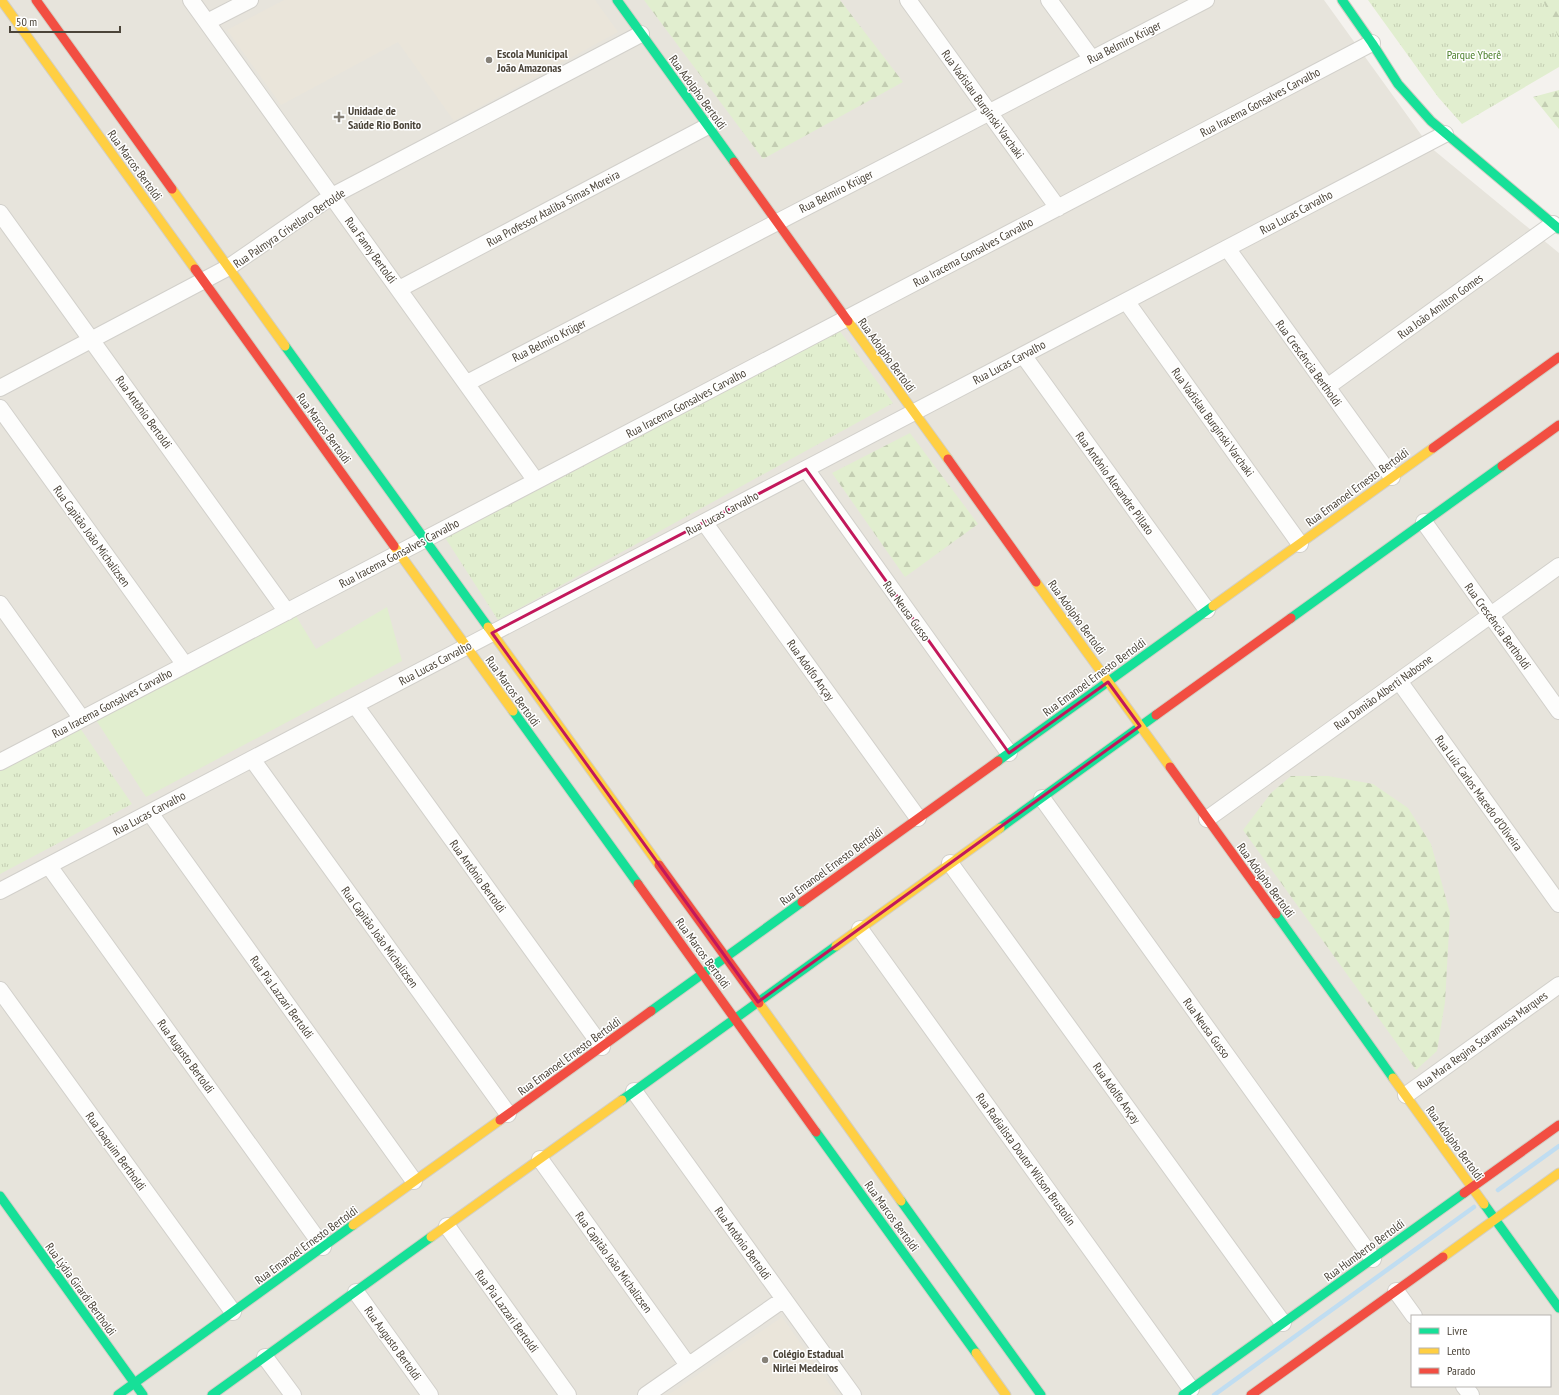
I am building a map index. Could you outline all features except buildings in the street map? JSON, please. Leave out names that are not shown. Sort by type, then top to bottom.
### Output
[{"type":"street","name":"Rua Marcos Bertoldi","points":[[1,0],[1006,1395]]},
{"type":"street","name":"Rua Marcos Bertoldi","points":[[36,0],[1041,1395]]},
{"type":"street","name":"Rua Fanny Bertoldi","points":[[191,0],[536,481]]},
{"type":"street","points":[[207,22],[250,0]]},
{"type":"street","name":"Rua Adolpho Bertoldi","points":[[617,0],[1559,1308]]},
{"type":"street","name":"Rua Vadislau Burginski Varchaki","points":[[908,0],[1058,208]]},
{"type":"street","points":[[1050,0],[1092,59]]},
{"type":"street","name":"Rua Belmiro Krüger","points":[[467,383],[1092,59],[1188,4],[1206,0]]},
{"type":"street","points":[[1342,0],[1398,84],[1431,121],[1556,226]]},
{"type":"street","name":"Rua Palmyra Crivellaro Bertolde","points":[[0,388],[229,268],[332,196],[641,34]]},
{"type":"street","name":"Rua Iracema Gonsalves Carvalho","points":[[0,762],[1372,43]]},
{"type":"street","name":"Rua Professor Ataliba Simas Moreira","points":[[399,289],[708,126]]},
{"type":"street","name":"Rua Lucas Carvalho","points":[[0,891],[1445,134]]},
{"type":"street","name":"Rua Antônio Bertoldi","points":[[0,213],[287,612]]},
{"type":"street","name":"Rua João Amilton Gomes","points":[[1327,387],[1556,226]]},
{"type":"street","name":"Rua Crescência Bertholdi","points":[[1227,248],[1392,478]]},
{"type":"street","name":"Rua Vadislau Burginski Varchaki","points":[[1126,301],[1300,544]]},
{"type":"street","name":"Rua Antônio Alexandre Pillato","points":[[1023,355],[1208,610]]},
{"type":"street","name":"Rua Emanoel Ernesto Bertoldi","points":[[118,1395],[1559,357]]},
{"type":"street","name":"Rua Capitão João Michalizsen","points":[[0,408],[185,665]]},
{"type":"street","points":[[212,1395],[1559,425]]},
{"type":"street","name":"Rua Neusa Gusso","points":[[806,469],[1009,753]]},
{"type":"street","name":"Rua Adolfo Ançay","points":[[704,522],[918,818]]},
{"type":"street","name":"Rua Crescência Bertholdi","points":[[1424,522],[1559,709]]},
{"type":"street","name":"Rua Damião Alberti Nabosne","points":[[1207,819],[1559,566]]},
{"type":"street","points":[[0,604],[82,719]]},
{"type":"street","name":"Rua Luiz Carlos Macedo d'Oliveira","points":[[1399,681],[1559,904]]},
{"type":"street","name":"Rua Antônio Bertoldi","points":[[355,705],[602,1047]]},
{"type":"street","name":"Rua Capitão João Michalizsen","points":[[252,759],[508,1114]]},
{"type":"street","name":"Rua Neusa Gusso","points":[[1042,798],[1373,1258]]},
{"type":"street","name":"Rua Pia Lazzari Bertoldi","points":[[150,813],[414,1181]]},
{"type":"street","name":"Rua Adolfo Ançay","points":[[950,863],[1283,1323]]},
{"type":"street","name":"Rua Augusto Bertoldi","points":[[49,866],[324,1247]]},
{"type":"street","name":"Rua Radialista Doutor Wilson Brustolin","points":[[860,929],[1187,1392]]},
{"type":"street","name":"Rua Mara Regina Scaramussa Marques","points":[[1406,1095],[1559,985]]},
{"type":"street","name":"Rua Joaquim Bertholdi","points":[[0,990],[233,1312]]},
{"type":"street","name":"Rua Antônio Bertoldi","points":[[634,1091],[853,1395]]},
{"type":"street","name":"Rua Humberto Bertoldi","points":[[1187,1392],[1559,1124]]},
{"type":"street","name":"Rua Capitão João Michalizsen","points":[[540,1159],[688,1366]]},
{"type":"street","points":[[1251,1395],[1559,1173]]},
{"type":"street","name":"Rua Lýdia Girardi Bertholdi","points":[[0,1196],[143,1395]]},
{"type":"street","name":"Rua Pia Lazzari Bertoldi","points":[[447,1226],[568,1395]]},
{"type":"street","points":[[1396,1291],[1413,1315]]},
{"type":"street","name":"Rua Augusto Bertoldi","points":[[356,1292],[430,1395]]},
{"type":"street","points":[[646,1395],[784,1300]]},
{"type":"street","points":[[265,1357],[293,1395]]},
{"type":"street","points":[[1465,1387],[1471,1395]]},
{"type":"highlighted area","points":[[806,469],[1009,753],[1108,682],[1140,726],[758,1002],[492,633]]},
{"type":"shaded area","points":[[0,0],[1324,0],[1430,147],[1559,253],[1559,1395],[0,1395]]},
{"type":"shaded area","name":"Escola Municipal João Amazonas","points":[[284,0],[595,0],[618,32],[454,121],[398,42],[281,105],[227,30]]},
{"type":"shaded area","name":"Colégio Estadual Nirlei Medeiros","points":[[782,1317],[837,1395],[668,1395]]},
{"type":"green space","points":[[644,0],[840,0],[903,82],[763,159]]},
{"type":"green space","name":"Parque Yberê","points":[[1368,0],[1559,0],[1559,67],[1462,124],[1438,97]]},
{"type":"green space","points":[[1543,0],[1559,0],[1559,39]]},
{"type":"green space","points":[[1559,90],[1559,129],[1533,97]]},
{"type":"green space","points":[[836,326],[893,403],[498,620],[444,536]]},
{"type":"green space","points":[[910,433],[978,524],[905,577],[832,473]]},
{"type":"green space","points":[[387,607],[402,661],[146,797],[96,720],[293,611],[316,649]]},
{"type":"green space","points":[[80,728],[132,804],[0,874],[0,771]]},
{"type":"green space","points":[[1291,776],[1328,776],[1373,784],[1408,808],[1431,844],[1450,913],[1445,1002],[1437,1051],[1416,1070],[1243,830],[1271,793]]},
{"type":"waterway","points":[[1498,1190],[1559,1146]]},
{"type":"waterway","points":[[1214,1395],[1474,1207]]},
{"type":"traffic: fast","points":[[617,0],[734,162]]},
{"type":"traffic: fast","points":[[1342,0],[1398,84],[1431,121],[1559,229]]},
{"type":"traffic: fast","points":[[285,346],[488,627]]},
{"type":"traffic: fast","points":[[1291,618],[1502,466]]},
{"type":"traffic: fast","points":[[998,761],[1213,606]]},
{"type":"traffic: fast","points":[[513,711],[638,884]]},
{"type":"traffic: fast","points":[[1000,828],[1156,715]]},
{"type":"traffic: fast","points":[[651,1011],[802,902]]},
{"type":"traffic: fast","points":[[1276,914],[1393,1078]]},
{"type":"traffic: fast","points":[[622,1100],[836,946]]},
{"type":"traffic: fast","points":[[816,1132],[976,1353]]},
{"type":"traffic: fast","points":[[1183,1395],[1464,1193]]},
{"type":"traffic: fast","points":[[0,1196],[143,1395]]},
{"type":"traffic: fast","points":[[901,1201],[1041,1395]]},
{"type":"traffic: fast","points":[[1484,1204],[1559,1308]]},
{"type":"traffic: fast","points":[[118,1395],[353,1225]]},
{"type":"traffic: fast","points":[[212,1395],[431,1237]]},
{"type":"traffic: slow","points":[[1,0],[195,269]]},
{"type":"traffic: slow","points":[[172,189],[285,346]]},
{"type":"traffic: slow","points":[[848,321],[948,459]]},
{"type":"traffic: slow","points":[[1213,606],[1433,448]]},
{"type":"traffic: slow","points":[[394,546],[513,711]]},
{"type":"traffic: slow","points":[[1036,582],[1170,767]]},
{"type":"traffic: slow","points":[[488,627],[659,865]]},
{"type":"traffic: slow","points":[[836,946],[1000,828]]},
{"type":"traffic: slow","points":[[759,1003],[901,1201]]},
{"type":"traffic: slow","points":[[1393,1078],[1484,1204]]},
{"type":"traffic: slow","points":[[431,1237],[622,1100]]},
{"type":"traffic: slow","points":[[353,1225],[500,1120]]},
{"type":"traffic: slow","points":[[1443,1257],[1559,1173]]},
{"type":"traffic: slow","points":[[976,1353],[1006,1395]]},
{"type":"traffic: jam","points":[[36,0],[172,189]]},
{"type":"traffic: jam","points":[[734,162],[848,321]]},
{"type":"traffic: jam","points":[[195,269],[394,546]]},
{"type":"traffic: jam","points":[[1433,448],[1559,357]]},
{"type":"traffic: jam","points":[[1502,466],[1559,425]]},
{"type":"traffic: jam","points":[[948,459],[1036,582]]},
{"type":"traffic: jam","points":[[1156,715],[1291,618]]},
{"type":"traffic: jam","points":[[802,902],[998,761]]},
{"type":"traffic: jam","points":[[1170,767],[1276,914]]},
{"type":"traffic: jam","points":[[659,865],[759,1003]]},
{"type":"traffic: jam","points":[[638,884],[816,1132]]},
{"type":"traffic: jam","points":[[500,1120],[651,1011]]},
{"type":"traffic: jam","points":[[1464,1193],[1559,1125]]},
{"type":"traffic: jam","points":[[1251,1395],[1443,1257]]},
{"type":"place","name":"Escola Municipal João Amazonas","points":[[489,60]]},
{"type":"place","name":"Unidade de Saúde Rio Bonito","points":[[339,117]]},
{"type":"place","name":"Colégio Estadual Nirlei Medeiros","points":[[765,1360]]}]
